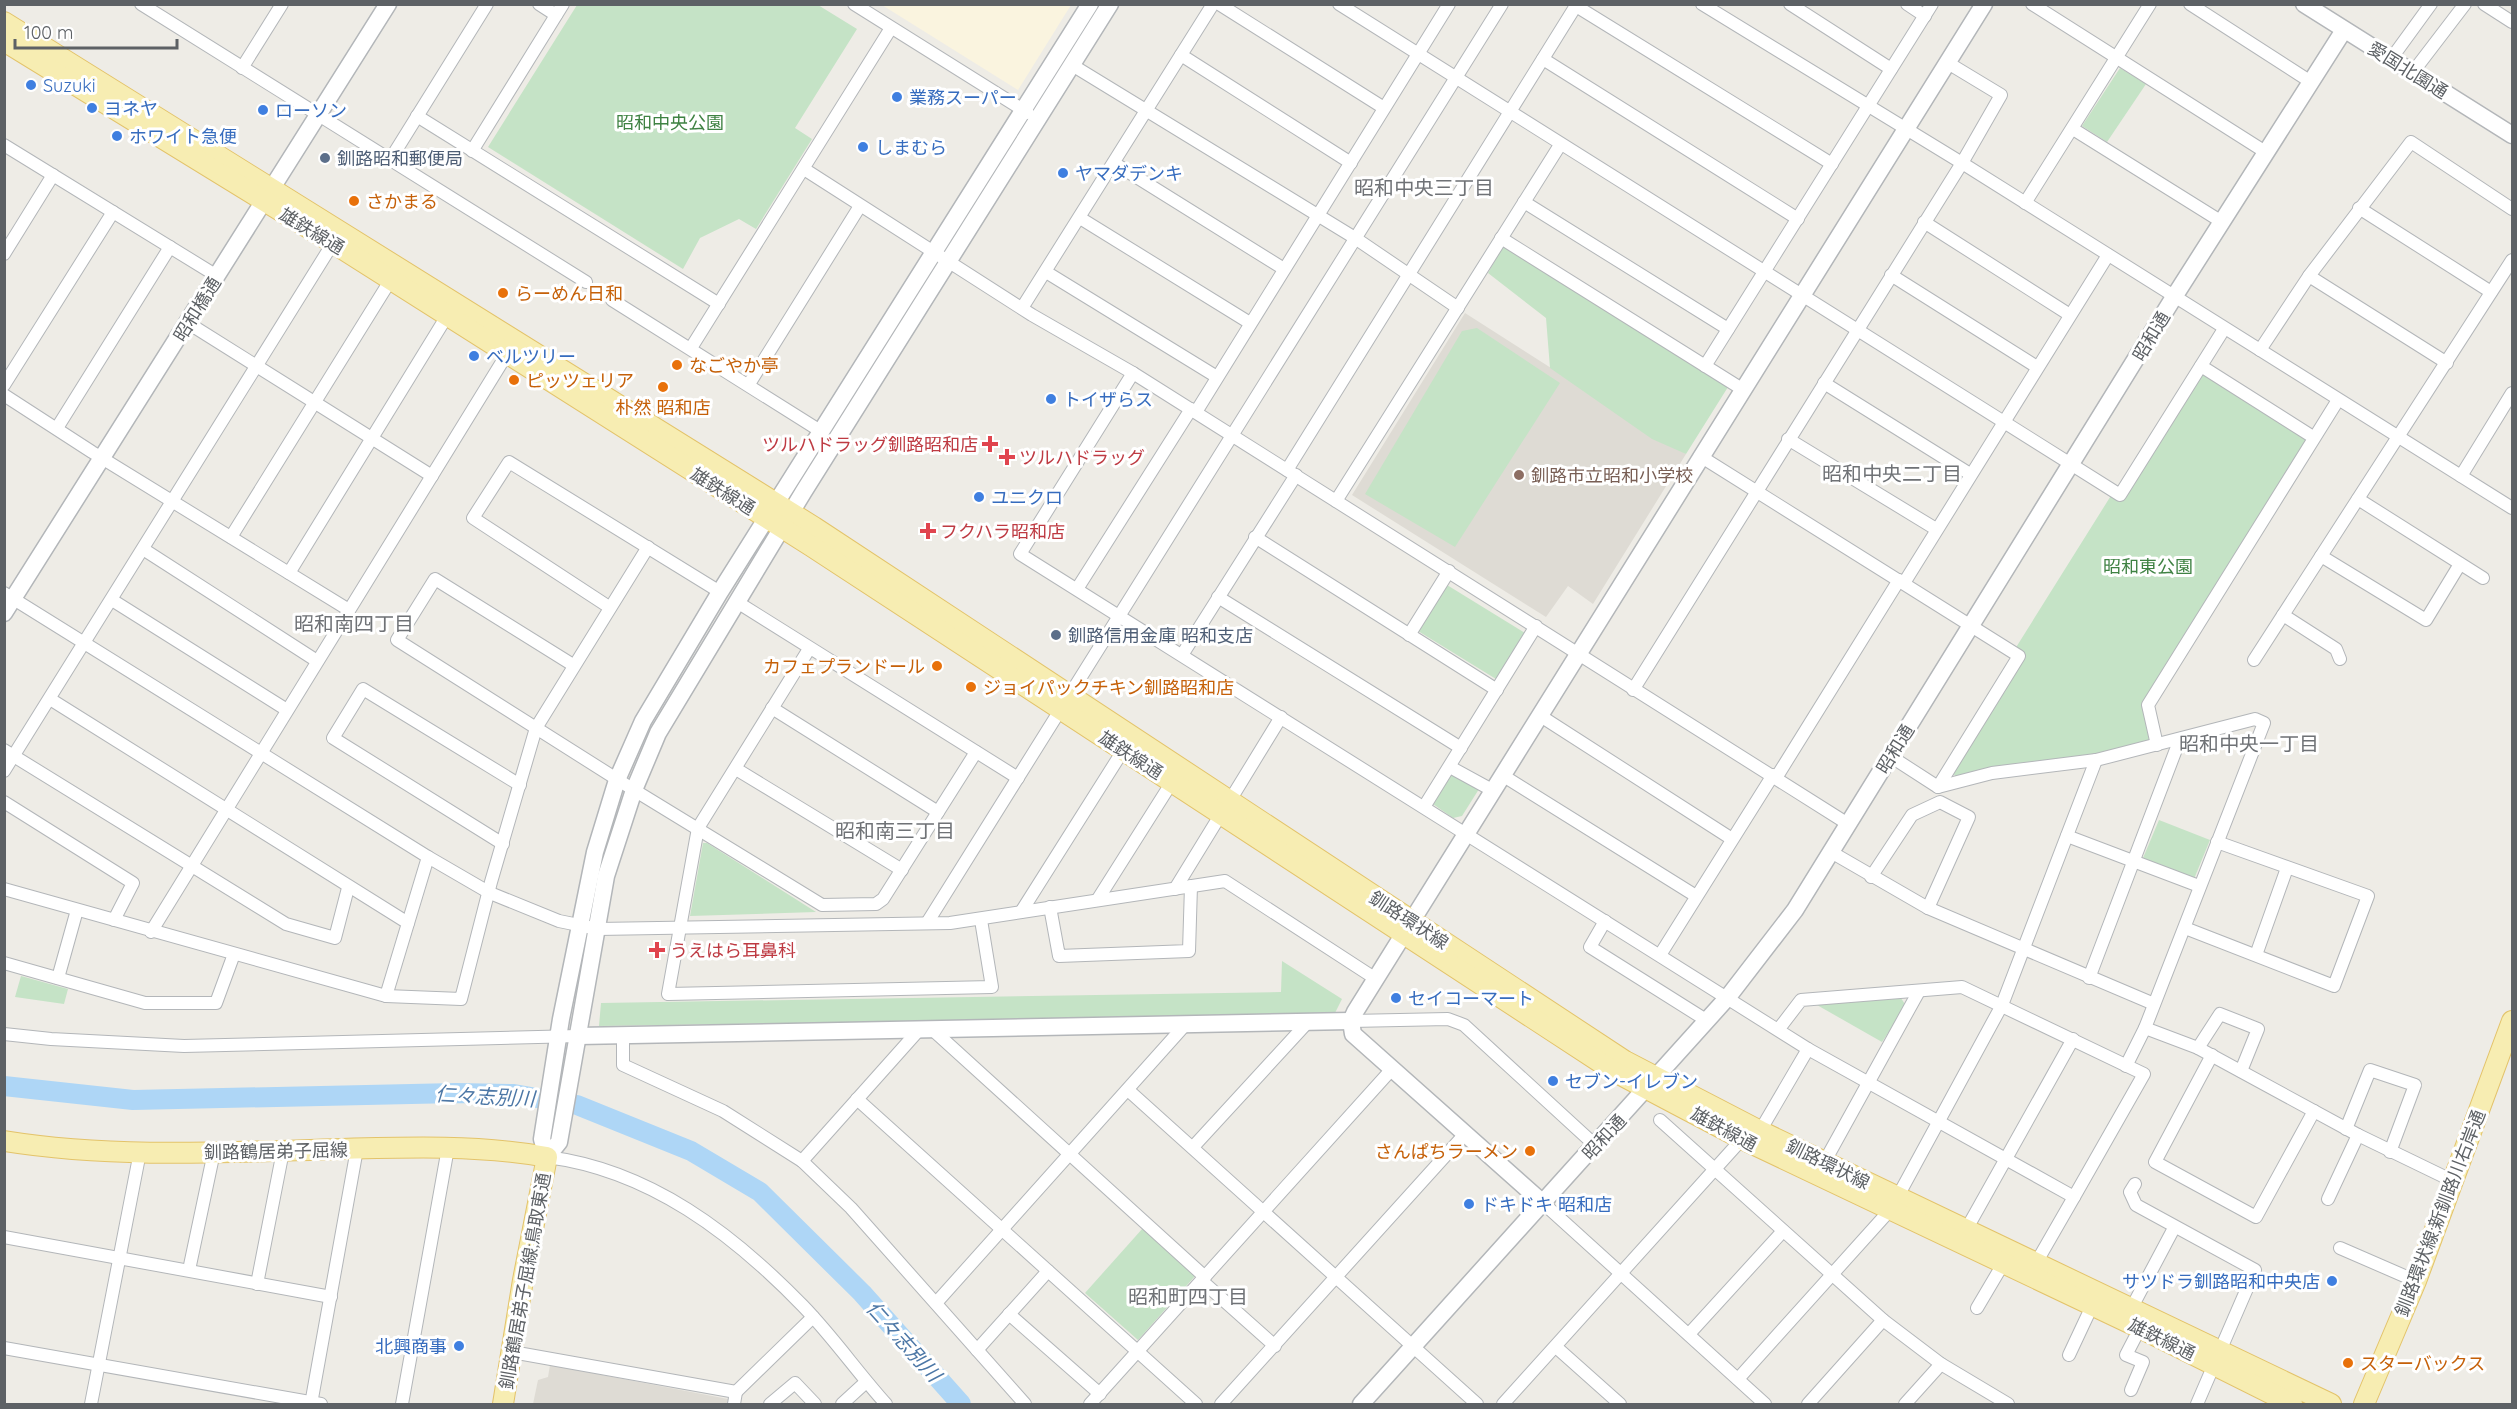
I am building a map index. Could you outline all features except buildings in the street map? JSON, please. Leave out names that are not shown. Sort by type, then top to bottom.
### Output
[{"type":"main road","name":"雄鉄線通","points":[[4,22],[268,196],[779,516],[1066,703],[1407,928],[1615,1072],[1652,1083],[1751,1136],[1894,1203],[2003,1264],[2140,1328],[2216,1357],[2272,1400],[2292,1404]]},
{"type":"main road","name":"雄鉄線通","points":[[4,41],[268,196],[390,281],[507,354],[779,516]]},
{"type":"main road","name":"雄鉄線通","points":[[1066,703],[1124,749],[1172,782],[1225,808]]},
{"type":"main road","name":"釧路環状線;新釧路川右岸通","points":[[2364,1404],[2416,1281],[2512,1021]]},
{"type":"main road","name":"釧路環状線","points":[[1751,1136],[1825,1161],[1894,1203],[1966,1230],[2131,1308],[2216,1357],[2331,1404]]},
{"type":"main road","name":"釧路鶴居弟子屈線","points":[[4,1141],[46,1148],[140,1152],[448,1148],[519,1152],[550,1146]]},
{"type":"main road","name":"釧路鶴居弟子屈線;鳥取東通","points":[[503,1404],[523,1280],[550,1146]]},
{"type":"street","points":[[141,4],[586,282]]},
{"type":"street","points":[[242,68],[282,4]]},
{"type":"street","name":"昭和橋通","points":[[8,602],[103,459],[388,4]]},
{"type":"street","points":[[390,160],[488,4]]},
{"type":"street","points":[[472,151],[560,10],[539,4]]},
{"type":"street","points":[[854,4],[1039,121]]},
{"type":"street","points":[[550,1146],[574,1060],[606,876],[634,790],[669,713],[737,602],[822,432],[1089,4]]},
{"type":"street","points":[[550,1146],[556,1057],[595,852],[617,780],[652,702],[720,592],[779,516],[951,261],[1110,4]]},
{"type":"street","points":[[1022,308],[1213,4]]},
{"type":"street","points":[[1219,4],[1384,108]]},
{"type":"street","points":[[1339,4],[1560,145],[2073,463],[2120,495],[2224,329]]},
{"type":"street","points":[[1077,589],[1217,377],[1449,4]]},
{"type":"street","points":[[927,923],[1502,4]]},
{"type":"street","points":[[1702,4],[1962,163],[2512,508]]},
{"type":"street","points":[[1790,4],[1892,69]]},
{"type":"street","points":[[1907,4],[1925,16]]},
{"type":"street","points":[[1705,366],[1869,108],[1932,4]]},
{"type":"street","points":[[1765,1404],[1751,1400],[1738,1379],[1353,1034],[1351,1021],[1492,790],[1984,4]]},
{"type":"street","points":[[2032,4],[2267,153]]},
{"type":"street","points":[[2025,203],[2150,4]]},
{"type":"street","points":[[2190,4],[2311,82]]},
{"type":"street","name":"愛国北園通","points":[[2304,4],[2512,135]]},
{"type":"street","points":[[2391,59],[2431,4]]},
{"type":"street","points":[[2413,72],[2465,4]]},
{"type":"street","points":[[2484,4],[2512,22]]},
{"type":"street","points":[[1182,655],[1255,537],[1407,274],[1576,5],[1832,164]]},
{"type":"street","points":[[691,348],[891,28]]},
{"type":"street","name":"昭和通","points":[[1361,1404],[1728,998],[1795,910],[2174,297],[2344,30]]},
{"type":"street","points":[[1181,55],[1351,163]]},
{"type":"street","points":[[1543,59],[1798,219]]},
{"type":"street","points":[[1633,690],[1962,163],[2001,95],[1948,63]]},
{"type":"street","points":[[1072,65],[1355,238],[1458,308]]},
{"type":"street","points":[[417,116],[719,304]]},
{"type":"street","points":[[2073,129],[2222,222]]},
{"type":"street","points":[[2260,350],[2309,276],[2411,142],[2512,209]]},
{"type":"street","points":[[4,145],[217,276]]},
{"type":"street","points":[[1336,501],[1560,145]]},
{"type":"street","points":[[1114,162],[1284,269]]},
{"type":"street","points":[[804,169],[1022,308],[1134,373],[1848,824]]},
{"type":"street","points":[[4,254],[53,176]]},
{"type":"street","points":[[1524,202],[1728,329]]},
{"type":"street","points":[[749,384],[860,206]]},
{"type":"street","points":[[2359,208],[2491,292]]},
{"type":"street","points":[[4,385],[113,212]]},
{"type":"street","points":[[1080,218],[1250,323]]},
{"type":"street","points":[[1924,222],[2070,315]]},
{"type":"street","points":[[1501,238],[1742,389]]},
{"type":"street","points":[[4,771],[9,753],[50,699],[333,243]]},
{"type":"street","points":[[57,428],[170,247]]},
{"type":"street","points":[[1660,955],[1732,838],[1936,529],[2108,255]]},
{"type":"street","points":[[2254,660],[2512,260]]},
{"type":"street","points":[[1046,272],[1217,377]]},
{"type":"street","points":[[1891,275],[2037,367]]},
{"type":"street","points":[[2309,276],[2447,363]]},
{"type":"street","points":[[231,537],[390,281]]},
{"type":"street","points":[[612,300],[822,432]]},
{"type":"street","points":[[289,573],[447,316]]},
{"type":"street","points":[[188,323],[371,440],[432,476]]},
{"type":"street","points":[[151,932],[260,751],[507,354]]},
{"type":"street","points":[[2201,366],[2313,437]]},
{"type":"street","points":[[1134,373],[1020,554],[1808,1049],[2074,1197]]},
{"type":"street","points":[[1824,383],[1970,474]]},
{"type":"street","points":[[2461,476],[2512,393]]},
{"type":"street","points":[[4,395],[103,459],[349,610]]},
{"type":"street","points":[[2157,745],[2148,705],[2338,400]]},
{"type":"street","points":[[1788,439],[1936,529]]},
{"type":"street","points":[[1700,456],[2019,656],[1938,787]]},
{"type":"street","points":[[609,607],[473,518],[509,462],[720,592]]},
{"type":"street","points":[[2358,499],[2483,578]]},
{"type":"street","points":[[1255,537],[1497,690]]},
{"type":"street","points":[[4,889],[151,932],[387,996],[461,999],[536,728],[648,547]]},
{"type":"street","points":[[143,549],[317,661]]},
{"type":"street","points":[[2321,556],[2426,620],[2460,564]]},
{"type":"street","points":[[1409,635],[1449,571]]},
{"type":"street","points":[[573,665],[435,579],[397,640],[617,780],[822,905],[876,904],[883,899],[976,752]]},
{"type":"street","points":[[1218,597],[1461,748]]},
{"type":"street","points":[[112,600],[287,710]]},
{"type":"street","points":[[8,602],[85,643],[428,857],[490,893],[559,921],[598,929],[680,929],[981,920],[1098,899],[1225,881],[1376,980]]},
{"type":"street","points":[[737,602],[1018,778]]},
{"type":"street","points":[[2283,615],[2336,649],[2340,659]]},
{"type":"street","points":[[1424,807],[1536,626]]},
{"type":"street","points":[[809,649],[698,828],[668,994],[992,987],[981,920]]},
{"type":"street","points":[[503,844],[333,738],[363,689],[520,785]]},
{"type":"street","points":[[50,699],[348,888],[408,923]]},
{"type":"street","points":[[772,708],[938,812]]},
{"type":"street","points":[[1539,715],[1732,838]]},
{"type":"street","points":[[1174,889],[1281,717]]},
{"type":"street","points":[[1890,756],[1938,787],[1992,773],[2096,760],[2255,719],[2264,723],[2145,1028],[2126,1066]]},
{"type":"street","points":[[2089,978],[2180,739]]},
{"type":"street","points":[[1021,912],[1124,749]]},
{"type":"street","points":[[9,753],[286,924],[335,938],[348,888]]},
{"type":"street","points":[[1738,1379],[1832,1276],[1894,1203],[2002,1005],[2096,760]]},
{"type":"street","points":[[1450,767],[1492,790]]},
{"type":"street","points":[[736,769],[902,870]]},
{"type":"street","points":[[1503,775],[1696,896]]},
{"type":"street","points":[[1098,899],[1172,782]]},
{"type":"street","points":[[4,802],[133,883],[114,920]]},
{"type":"street","points":[[1871,877],[1912,814],[1940,802],[1969,817],[1928,908]]},
{"type":"street","points":[[2067,836],[2199,886]]},
{"type":"street","points":[[2185,928],[2334,986],[2368,896],[2217,842]]},
{"type":"street","points":[[1831,852],[1928,908],[2154,1004]]},
{"type":"street","points":[[387,996],[428,857]]},
{"type":"street","points":[[2256,955],[2287,868]]},
{"type":"street","points":[[1050,908],[1059,956],[1189,951],[1191,886]]},
{"type":"street","points":[[58,978],[77,910]]},
{"type":"street","points":[[1605,921],[1590,947],[1706,1020]]},
{"type":"street","points":[[4,963],[145,1003],[216,1003],[234,954]]},
{"type":"street","points":[[1778,1030],[1801,1000],[1962,987],[2144,1074],[2036,1263]]},
{"type":"street","points":[[1825,1161],[1919,991]]},
{"type":"street","points":[[2198,1048],[2220,1014],[2258,1029],[2241,1071]]},
{"type":"street","points":[[4,1034],[51,1039],[184,1046],[560,1036],[926,1031],[1448,1019],[1464,1025],[1596,1146]]},
{"type":"street","points":[[1193,1147],[1307,1023]]},
{"type":"street","points":[[936,1303],[1185,1025]]},
{"type":"street","points":[[2145,1028],[2198,1048],[2390,1152],[2453,1181]]},
{"type":"street","points":[[802,1161],[857,1099],[926,1031]]},
{"type":"street","points":[[926,1031],[1069,1156],[1275,1346]]},
{"type":"street","points":[[623,1035],[623,1065],[723,1111],[802,1161],[851,1208],[1025,1404]]},
{"type":"street","points":[[1966,1230],[2073,1039]]},
{"type":"street","points":[[1503,1404],[1715,1171],[1751,1136],[1808,1049]]},
{"type":"street","points":[[2212,1056],[2155,1162],[2256,1217],[2314,1111]]},
{"type":"street","points":[[1090,1404],[1392,1069]]},
{"type":"street","points":[[2346,1129],[2370,1070],[2415,1085],[2390,1152]]},
{"type":"street","points":[[1128,1090],[1477,1404]]},
{"type":"street","points":[[857,1099],[1196,1404]]},
{"type":"street","points":[[1660,1120],[1883,1320],[1941,1364],[2008,1404]]},
{"type":"street","points":[[1221,1404],[1465,1134]]},
{"type":"street","points":[[2328,1199],[2358,1135]]},
{"type":"street","points":[[550,1146],[638,1182],[724,1232],[813,1317],[886,1404]]},
{"type":"street","points":[[402,1404],[448,1148]]},
{"type":"street","points":[[4,1348],[314,1404],[357,1149]]},
{"type":"street","points":[[257,1284],[283,1151]]},
{"type":"street","points":[[91,1404],[140,1152]]},
{"type":"street","points":[[189,1270],[214,1152]]},
{"type":"street","points":[[2135,1184],[2130,1192],[2136,1205],[2174,1228],[2255,1270],[2197,1404]]},
{"type":"street","points":[[2131,1308],[2174,1228]]},
{"type":"street","points":[[1689,1334],[1783,1231]]},
{"type":"street","points":[[4,1237],[331,1297]]},
{"type":"street","points":[[2340,1248],[2416,1281]]},
{"type":"street","points":[[1977,1308],[2003,1264]]},
{"type":"street","points":[[977,1350],[1048,1271]]},
{"type":"street","points":[[2069,1355],[2092,1306]]},
{"type":"street","points":[[1009,1314],[1100,1394]]},
{"type":"street","points":[[512,1352],[735,1398],[813,1317]]},
{"type":"street","points":[[1808,1404],[1883,1320]]},
{"type":"street","points":[[2131,1390],[2144,1362],[2126,1355],[2140,1328]]},
{"type":"street","points":[[1556,1347],[1620,1404]]},
{"type":"street","points":[[1905,1404],[1941,1364]]},
{"type":"street","points":[[842,1404],[866,1382]]},
{"type":"street","points":[[770,1404],[795,1383],[815,1404]]},
{"type":"shaded area","points":[[882,5],[1071,5],[1018,90]]},
{"type":"shaded area","name":"釧路市立昭和小学校","points":[[1465,313],[1686,454],[1593,604],[1568,586],[1546,617],[1352,495]]},
{"type":"shaded area","points":[[550,1365],[728,1399],[727,1404],[533,1404],[538,1380],[548,1377]]},
{"type":"green space","name":"昭和中央公園","points":[[577,5],[818,5],[857,29],[795,128],[812,139],[756,229],[739,219],[700,238],[683,269],[488,147]]},
{"type":"green space","points":[[2120,68],[2146,84],[2107,142],[2082,126]]},
{"type":"green space","points":[[1504,244],[1728,387],[1686,454],[1652,439],[1550,368],[1546,318],[1488,273]]},
{"type":"green space","points":[[1477,328],[1560,383],[1455,547],[1365,494],[1462,331]]},
{"type":"green space","name":"昭和東公園","points":[[2202,371],[2308,439],[2142,704],[2152,740],[2096,754],[1957,778],[1952,772],[2015,649],[2112,494],[2120,500]]},
{"type":"green space","points":[[1447,585],[1525,633],[1496,679],[1418,631]]},
{"type":"green space","points":[[1453,773],[1479,789],[1462,816],[1453,818],[1433,804]]},
{"type":"green space","points":[[2159,820],[2210,840],[2194,879],[2143,858]]},
{"type":"green space","points":[[703,843],[707,843],[816,912],[690,916]]},
{"type":"green space","points":[[1282,961],[1342,999],[1334,1015],[599,1026],[601,1003],[1281,992]]},
{"type":"green space","points":[[21,976],[68,989],[64,1004],[15,997]]},
{"type":"green space","points":[[1901,998],[1906,1006],[1882,1042],[1817,1005]]},
{"type":"green space","points":[[1143,1228],[1196,1275],[1138,1340],[1085,1293]]},
{"type":"waterway","name":"仁々志別川","points":[[4,1086],[133,1100],[456,1093],[514,1094],[577,1105],[691,1151],[760,1192],[862,1293],[961,1404]]},
{"type":"place","name":"Suzuki","points":[[31,85]]},
{"type":"place","name":"業務スーパー","points":[[897,97]]},
{"type":"place","name":"ヨネヤ","points":[[92,108]]},
{"type":"place","name":"ローソン","points":[[263,110]]},
{"type":"place","name":"ホワイト急便","points":[[117,136]]},
{"type":"place","name":"しまむら","points":[[863,147]]},
{"type":"place","name":"釧路昭和郵便局","points":[[325,158]]},
{"type":"place","name":"ヤマダデンキ","points":[[1063,173]]},
{"type":"place","name":"さかまる","points":[[354,201]]},
{"type":"place","name":"らーめん日和","points":[[503,293]]},
{"type":"place","name":"ベルツリー","points":[[474,356]]},
{"type":"place","name":"なごやか亭","points":[[677,365]]},
{"type":"place","name":"ピッツェリア","points":[[514,380]]},
{"type":"place","name":"朴然 昭和店","points":[[663,387]]},
{"type":"place","name":"トイザらス","points":[[1051,399]]},
{"type":"place","name":"ツルハドラッグ釧路昭和店","points":[[990,444]]},
{"type":"place","name":"ツルハドラッグ","points":[[1007,457]]},
{"type":"place","name":"釧路市立昭和小学校","points":[[1519,475]]},
{"type":"place","name":"ユニクロ","points":[[979,497]]},
{"type":"place","name":"フクハラ昭和店","points":[[928,531]]},
{"type":"place","name":"釧路信用金庫 昭和支店","points":[[1056,635]]},
{"type":"place","name":"カフェプランドール","points":[[937,666]]},
{"type":"place","name":"ジョイパックチキン釧路昭和店","points":[[971,687]]},
{"type":"place","name":"うえはら耳鼻科","points":[[657,950]]},
{"type":"place","name":"セイコーマート","points":[[1396,998]]},
{"type":"place","name":"セブン-イレブン","points":[[1553,1081]]},
{"type":"place","name":"さんぱちラーメン","points":[[1530,1151]]},
{"type":"place","name":"ドキドキ 昭和店","points":[[1469,1204]]},
{"type":"place","name":"サツドラ釧路昭和中央店","points":[[2332,1281]]},
{"type":"place","name":"北興商事","points":[[459,1346]]},
{"type":"place","name":"スターバックス","points":[[2348,1363]]},
{"type":"district","name":"昭和中央三丁目","points":[[1424,187]]},
{"type":"district","name":"昭和中央二丁目","points":[[1892,473]]},
{"type":"district","name":"昭和南四丁目","points":[[354,623]]},
{"type":"district","name":"昭和中央一丁目","points":[[2249,743]]},
{"type":"district","name":"昭和南三丁目","points":[[895,830]]},
{"type":"district","name":"昭和町四丁目","points":[[1188,1296]]}]
